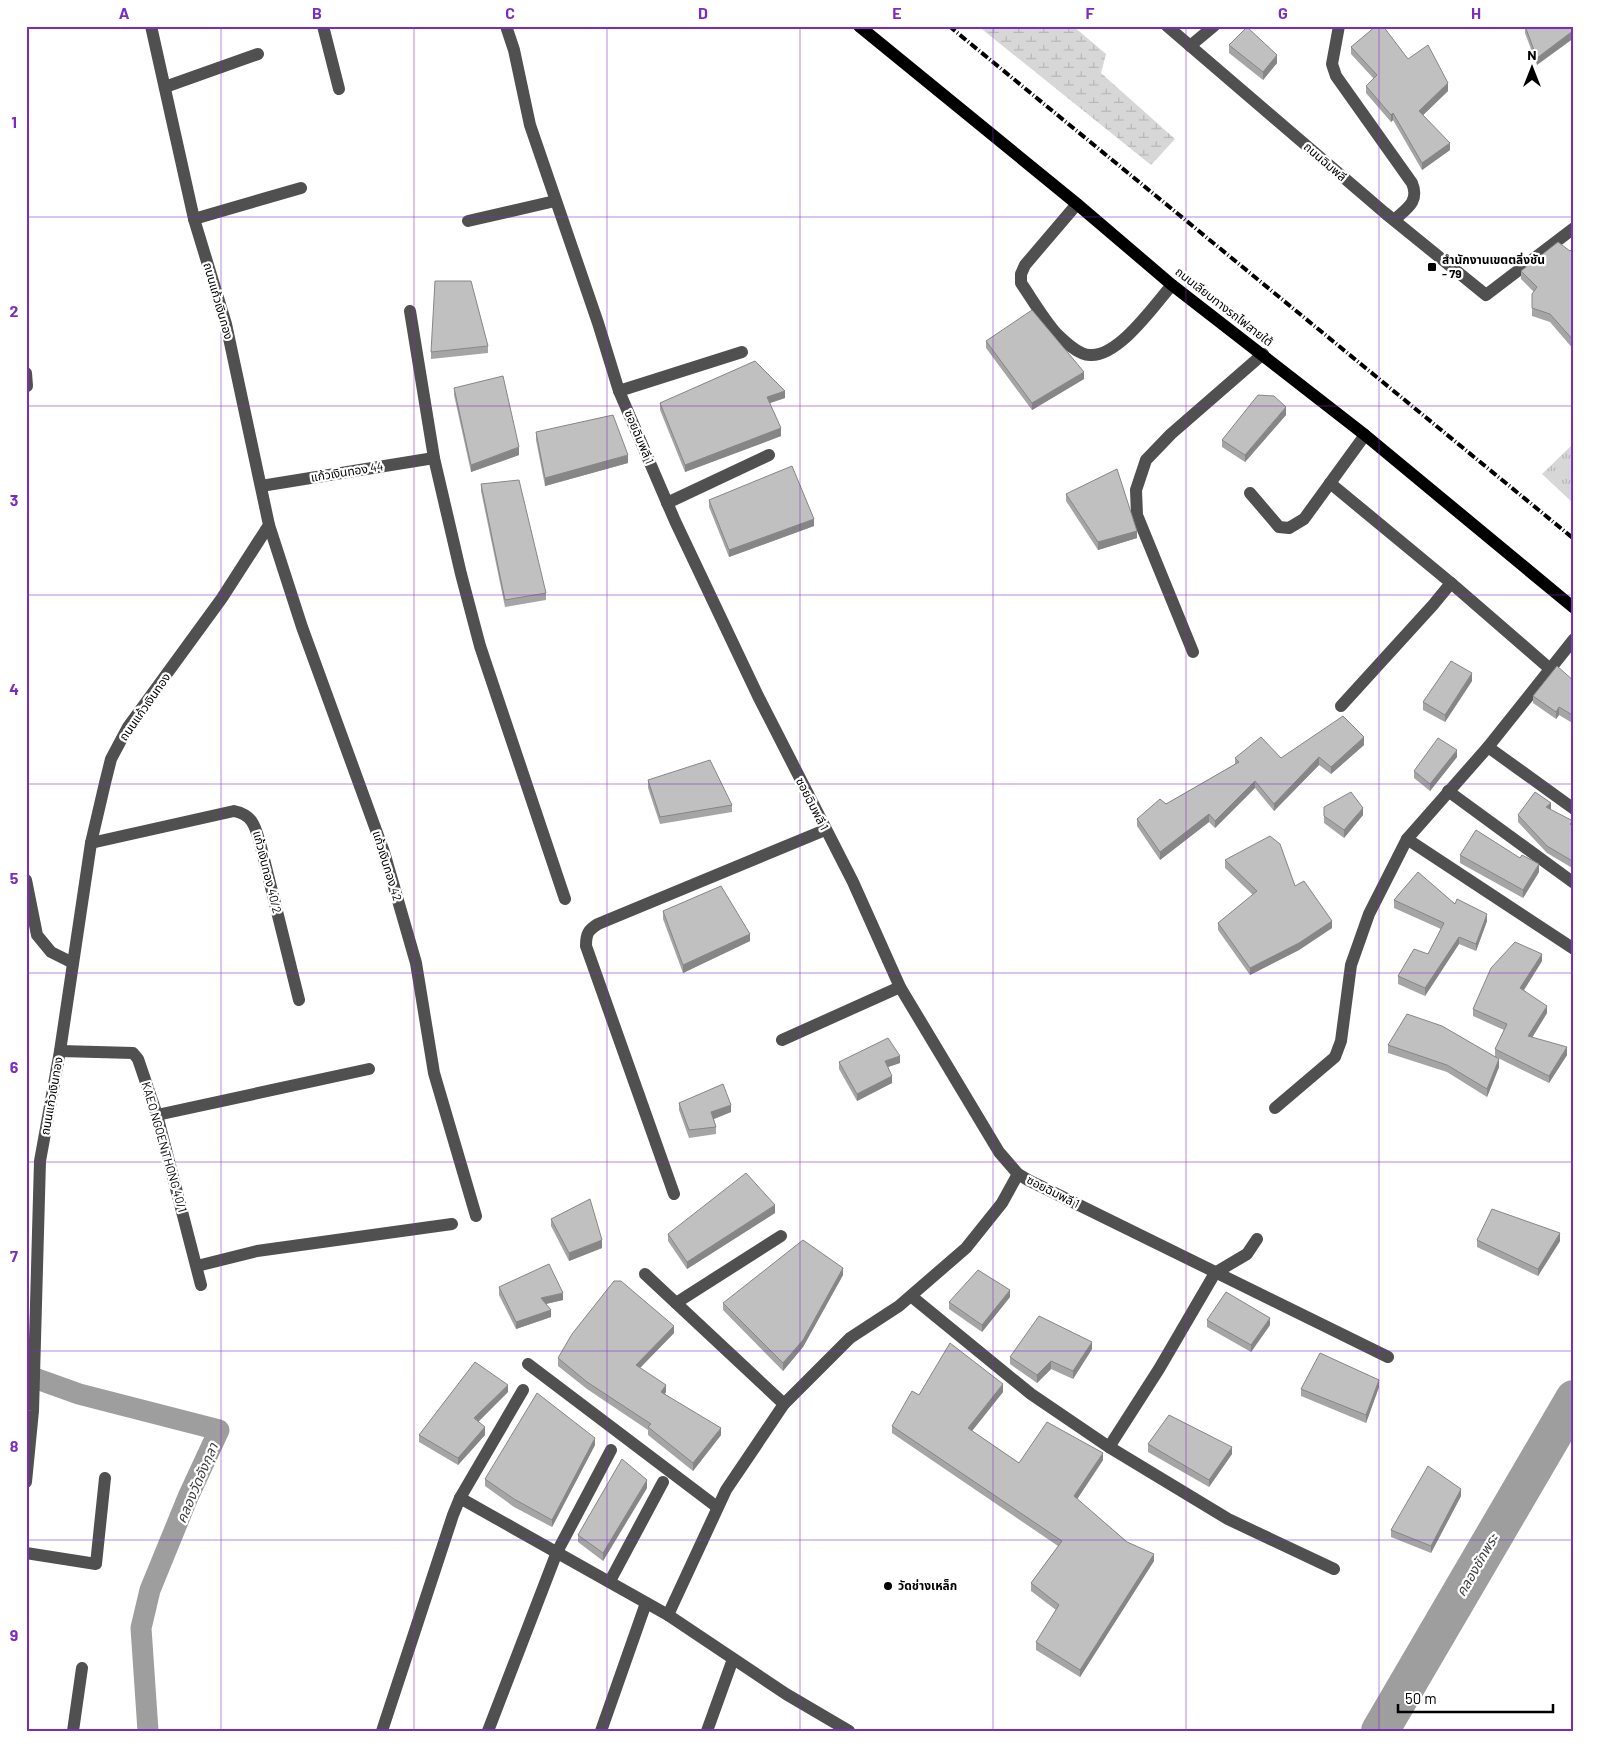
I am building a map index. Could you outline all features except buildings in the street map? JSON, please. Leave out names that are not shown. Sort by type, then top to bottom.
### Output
[{"type":"main road","name":"ถนนเลียบทางรถไฟสายใต้","points":[[858,26],[1077,204],[1172,284],[1366,435],[1574,608]]},
{"type":"street","name":"ถนนแก้วเงินทอง","points":[[26,1482],[34,1392],[32,1259],[40,1162],[60,1052],[92,843],[111,759],[128,728],[222,598],[269,525],[226,324],[194,219],[152,26]]},
{"type":"street","points":[[323,26],[339,89]]},
{"type":"street","name":"ซอยฉิมพลี 1","points":[[506,26],[514,50],[530,125],[554,200],[598,323],[619,391],[667,503],[754,687],[853,882],[900,987],[998,1152],[1018,1174],[1388,1357]]},
{"type":"street","name":"ถนนฉิมพลี","points":[[1167,26],[1394,220],[1486,295],[1574,228]]},
{"type":"street","points":[[1190,46],[1214,26]]},
{"type":"street","points":[[1339,26],[1332,64],[1336,76],[1412,183],[1416,192],[1414,202],[1394,220]]},
{"type":"street","points":[[165,87],[258,54]]},
{"type":"street","points":[[194,219],[300,188]]},
{"type":"street","points":[[468,221],[554,200]]},
{"type":"street","points":[[1077,204],[1025,265],[1021,274],[1021,283],[1056,332],[1078,352],[1090,356],[1101,354],[1119,344],[1172,284]]},
{"type":"street","points":[[410,311],[434,458],[480,646],[565,899]]},
{"type":"street","points":[[619,391],[742,352]]},
{"type":"street","points":[[1193,652],[1137,515],[1136,490],[1146,460],[1171,434],[1263,354]]},
{"type":"street","points":[[1250,493],[1279,526],[1289,528],[1304,519],[1366,435]]},
{"type":"street","points":[[667,503],[769,455]]},
{"type":"street","name":"แก้วเงินทอง 44","points":[[261,486],[434,458]]},
{"type":"street","points":[[1330,483],[1451,583],[1549,668]]},
{"type":"street","name":"แก้วเงินทอง 42","points":[[269,525],[302,627],[384,852],[416,963],[434,1073],[476,1216]]},
{"type":"street","points":[[1341,706],[1451,583]]},
{"type":"street","points":[[1275,1108],[1335,1057],[1341,1041],[1351,965],[1370,914],[1407,839],[1488,747],[1574,639]]},
{"type":"street","points":[[1488,747],[1574,809]]},
{"type":"street","points":[[1448,791],[1574,883]]},
{"type":"street","name":"แก้วเงินทอง 40/2","points":[[92,843],[234,812],[244,813],[254,822],[299,1000]]},
{"type":"street","points":[[674,1194],[586,946],[586,934],[590,928],[598,924],[825,830]]},
{"type":"street","points":[[1407,839],[1574,948]]},
{"type":"street","points":[[26,880],[38,934],[51,952],[73,963]]},
{"type":"street","points":[[782,1040],[900,987]]},
{"type":"street","name":"KAEO NGOEN THONG 40/1","points":[[60,1052],[133,1053],[142,1070],[158,1114],[201,1285]]},
{"type":"street","points":[[158,1114],[369,1069]]},
{"type":"street","points":[[668,1615],[726,1490],[784,1404],[850,1338],[911,1296],[966,1248],[1002,1203],[1018,1174]]},
{"type":"street","points":[[197,1266],[257,1251],[452,1224]]},
{"type":"street","points":[[676,1303],[781,1236]]},
{"type":"street","points":[[1109,1447],[1159,1369],[1215,1273],[1247,1254],[1257,1239]]},
{"type":"street","points":[[645,1274],[784,1404]]},
{"type":"street","points":[[911,1296],[1031,1394],[1109,1447],[1228,1519],[1334,1569]]},
{"type":"street","points":[[528,1364],[717,1507]]},
{"type":"street","points":[[382,1731],[460,1498],[523,1390]]},
{"type":"street","points":[[488,1731],[557,1552],[610,1450]]},
{"type":"street","points":[[26,1553],[96,1564],[105,1478]]},
{"type":"street","points":[[610,1581],[664,1482]]},
{"type":"street","points":[[460,1498],[668,1615],[786,1694],[849,1731]]},
{"type":"street","points":[[601,1731],[646,1603]]},
{"type":"street","points":[[707,1731],[734,1659]]},
{"type":"street","points":[[73,1731],[82,1668]]},
{"type":"green space","points":[[978,26],[1073,26],[1106,54],[1101,73],[1175,139],[1151,165]]},
{"type":"green space","points":[[1574,443],[1574,504],[1542,474]]},
{"type":"waterway","name":"คลองวัดอังกุลา","points":[[26,1375],[79,1394],[219,1430],[188,1497],[150,1590],[141,1628],[148,1731]]},
{"type":"waterway","name":"คลองชักพระ","points":[[1380,1731],[1574,1399]]},
{"type":"railway","points":[[949,26],[1574,539]]},
{"type":"place","name":"สำนักงานเขตตลิ่งชัน - 79","points":[[1432,267]]},
{"type":"place","name":"วัดช่างเหล็ก","points":[[888,1586]]}]
